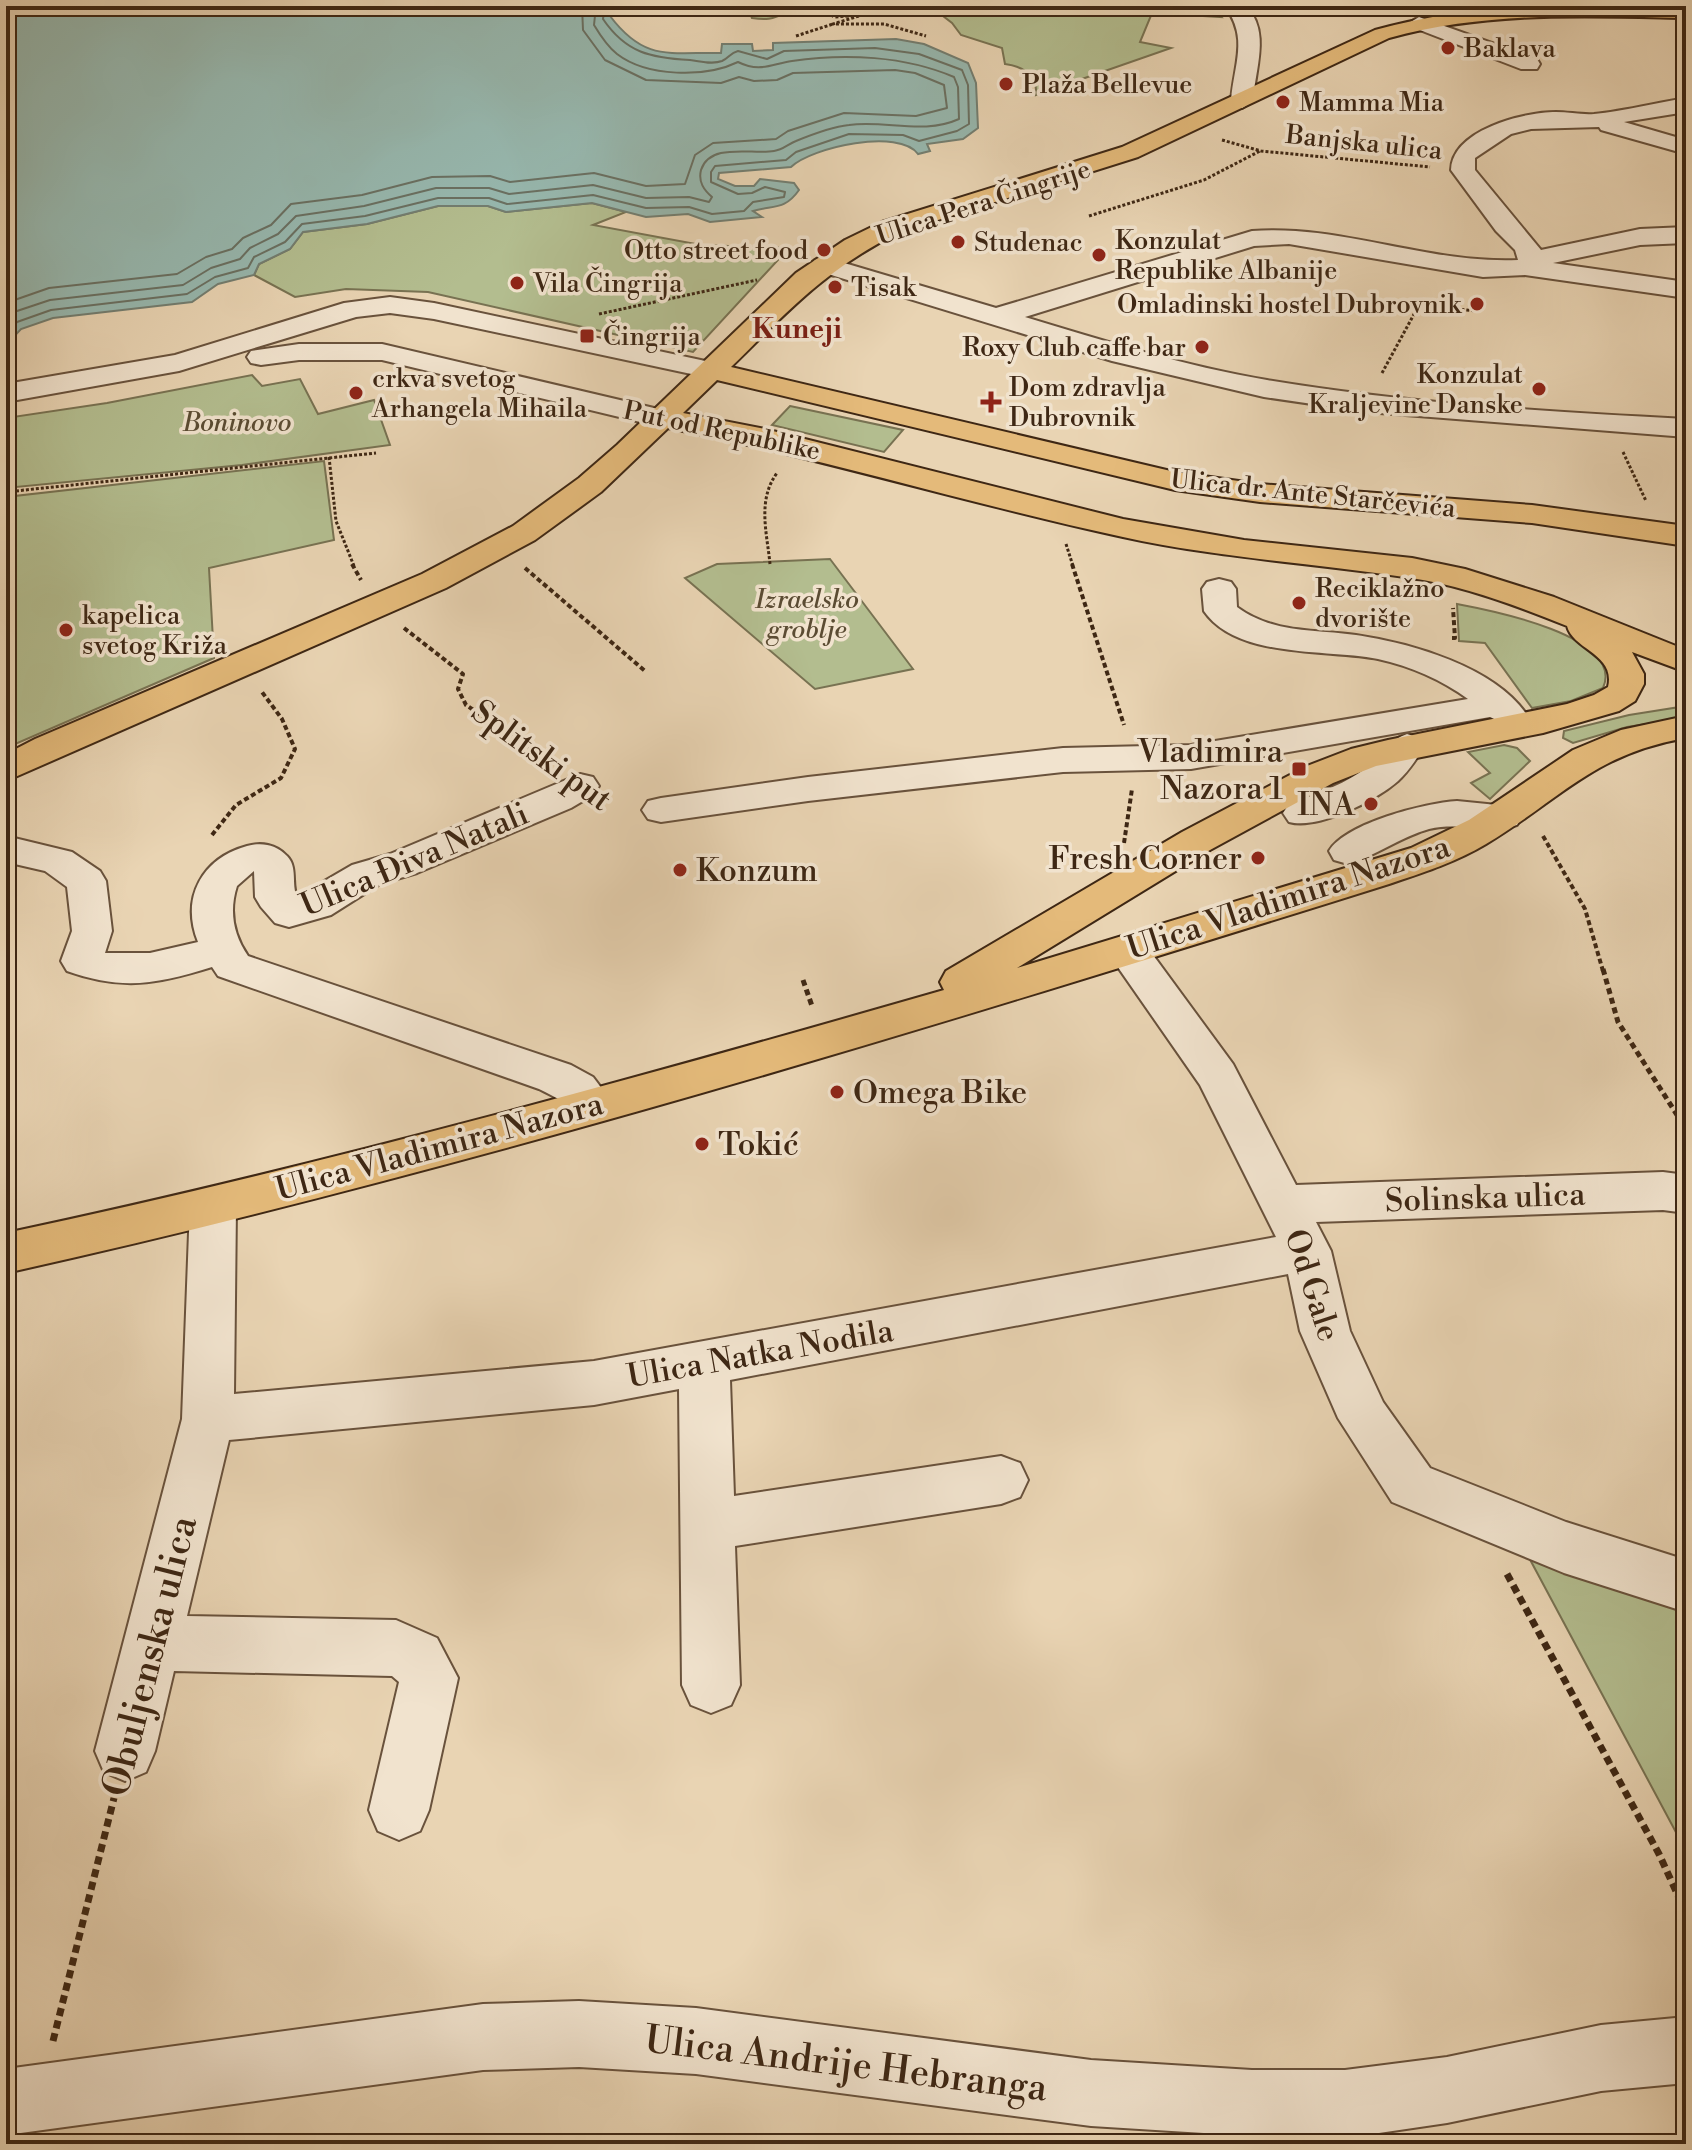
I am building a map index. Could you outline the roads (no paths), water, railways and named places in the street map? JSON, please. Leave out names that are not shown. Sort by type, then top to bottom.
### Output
[{"type":"main road","name":"Ulica Pera Čingrije","points":[[661,418],[805,279],[854,245],[891,227],[1103,162],[1186,127],[1382,34],[1419,23],[1447,17],[1513,12],[1686,12]]},
{"type":"main road","name":"Ulica dr. Ante Starčevića","points":[[710,370],[1175,481],[1260,493],[1532,514],[1673,533]]},
{"type":"main road","points":[[765,438],[739,424],[733,413],[739,404],[751,396],[771,391],[802,390]]},
{"type":"main road","points":[[6,769],[48,747],[434,581],[500,547],[590,485],[661,418]]},
{"type":"main road","name":"Put od Republike","points":[[661,418],[803,447],[1057,513],[1244,550],[1439,573],[1542,604]]},
{"type":"main road","points":[[1542,604],[1686,662]]},
{"type":"main road","name":"Ulica Vladimira Nazora","points":[[869,1027],[964,981],[1086,908],[1291,803],[1365,757],[1509,715],[1605,705],[1619,696],[1627,686],[1627,672],[1609,649],[1576,623],[1542,604]]},
{"type":"main road","points":[[1509,715],[1543,752],[1553,778]]},
{"type":"main road","name":"Ulica Vladimira Nazora","points":[[6,1253],[213,1206],[593,1106],[1127,950],[1362,863],[1457,843],[1503,816],[1553,778],[1613,744],[1686,727]]},
{"type":"main road","points":[[1086,908],[1127,950]]},
{"type":"street","points":[[1235,6],[1252,30],[1242,101]]},
{"type":"street","points":[[1419,23],[1529,64]]},
{"type":"street","points":[[1591,121],[1686,105]]},
{"type":"street","points":[[1528,264],[1527,248],[1505,226],[1463,170],[1463,158],[1469,149],[1503,129],[1554,119],[1591,121],[1686,147]]},
{"type":"street","points":[[996,317],[1252,239],[1289,236],[1468,267],[1506,270],[1640,237],[1686,235]]},
{"type":"street","points":[[1528,264],[1686,290]]},
{"type":"street","points":[[824,265],[1151,362],[1264,388],[1367,403],[1686,428]]},
{"type":"street","points":[[6,393],[179,363],[326,316],[390,305],[434,311],[710,370]]},
{"type":"street","name":"Put od Republike","points":[[6,400],[88,391],[247,359],[346,350],[414,358],[661,418]]},
{"type":"street","points":[[549,390],[588,391],[641,385],[710,370]]},
{"type":"street","points":[[1219,589],[1221,611],[1238,626],[1265,636],[1354,645],[1394,652],[1428,663],[1509,715]]},
{"type":"street","name":"Ulica Vladimira Nazora","points":[[661,810],[808,789],[1063,760],[1191,757],[1509,715]]},
{"type":"street","name":"Ulica Điva Natali","points":[[219,950],[211,928],[214,892],[228,869],[242,858],[260,856],[273,865],[275,897],[289,913],[317,905],[366,874],[403,864],[459,841],[558,799],[580,786]]},
{"type":"street","points":[[1291,803],[1362,863]]},
{"type":"street","points":[[6,849],[58,861],[86,881],[92,931],[82,961],[104,970],[139,970],[219,950],[233,966],[555,1077],[577,1089],[593,1106]]},
{"type":"street","name":"Od Gale","points":[[1127,950],[1217,1076],[1253,1150],[1285,1204],[1307,1251],[1325,1331],[1364,1418],[1411,1485],[1564,1547],[1686,1586]]},
{"type":"street","name":"Solinska ulica","points":[[1285,1204],[1663,1191],[1686,1194]]},
{"type":"street","name":"Obuljenska ulica","points":[[125,1751],[208,1419],[213,1206]]},
{"type":"street","name":"Ulica Natka Nodila","points":[[208,1419],[594,1383],[1307,1251]]},
{"type":"street","points":[[704,1363],[711,1685]]},
{"type":"street","points":[[708,1525],[1001,1480]]},
{"type":"street","points":[[152,1643],[396,1648],[417,1658],[429,1678],[399,1810]]},
{"type":"street","name":"Ulica Andrije Hebranga","points":[[22,2101],[483,2037],[579,2034],[696,2041],[1091,2093],[1268,2103],[1345,2104],[1447,2090],[1601,2058],[1686,2050]]},
{"type":"water","points":[[6,6],[641,6],[610,16],[635,41],[647,48],[672,53],[721,53],[722,44],[752,44],[753,51],[773,50],[773,43],[896,39],[924,44],[968,63],[976,83],[978,128],[963,139],[927,144],[930,151],[918,154],[908,146],[875,141],[835,147],[791,167],[719,173],[718,179],[735,186],[754,186],[760,179],[794,183],[799,190],[789,201],[753,211],[762,217],[710,222],[688,214],[646,217],[592,203],[506,212],[488,206],[438,206],[367,224],[303,232],[290,249],[259,264],[254,275],[218,284],[192,302],[53,318],[21,329],[6,345]]},
{"type":"place","name":"Baklava","points":[[1448,48]]},
{"type":"place","name":"Plaža Bellevue","points":[[1006,84]]},
{"type":"place","name":"Mamma Mia","points":[[1283,102]]},
{"type":"place","name":"Studenac","points":[[958,242]]},
{"type":"place","name":"Otto street food","points":[[824,250]]},
{"type":"place","name":"Konzulat Republike Albanije","points":[[1099,255]]},
{"type":"place","name":"Vila Čingrija","points":[[517,283]]},
{"type":"place","name":"Tisak","points":[[835,287]]},
{"type":"place","name":"Omladinski hostel Dubrovnik","points":[[1477,304]]},
{"type":"place","name":"Čingrija","points":[[587,336]]},
{"type":"place","name":"Roxy Club caffe bar","points":[[1202,347]]},
{"type":"place","name":"Konzulat Kraljevine Danske","points":[[1539,389]]},
{"type":"place","name":"crkva svetog Arhangela Mihaila","points":[[356,393]]},
{"type":"place","name":"Dom zdravlja Dubrovnik","points":[[991,402]]},
{"type":"place","name":"Reciklažno dvorište","points":[[1299,603]]},
{"type":"place","name":"kapelica svetog Križa","points":[[66,630]]},
{"type":"place","name":"Vladimira Nazora 1","points":[[1299,769]]},
{"type":"place","name":"INA","points":[[1371,804]]},
{"type":"place","name":"Fresh Corner","points":[[1258,858]]},
{"type":"place","name":"Konzum","points":[[680,870]]},
{"type":"place","name":"Omega Bike","points":[[837,1092]]},
{"type":"place","name":"Tokić","points":[[702,1144]]},
{"type":"district","name":"Kuneji","points":[[797,328]]},
{"type":"park label","name":"Boninovo","points":[[237,422]]},
{"type":"park label","name":"Izraelsko groblje","points":[[807,614]]}]
